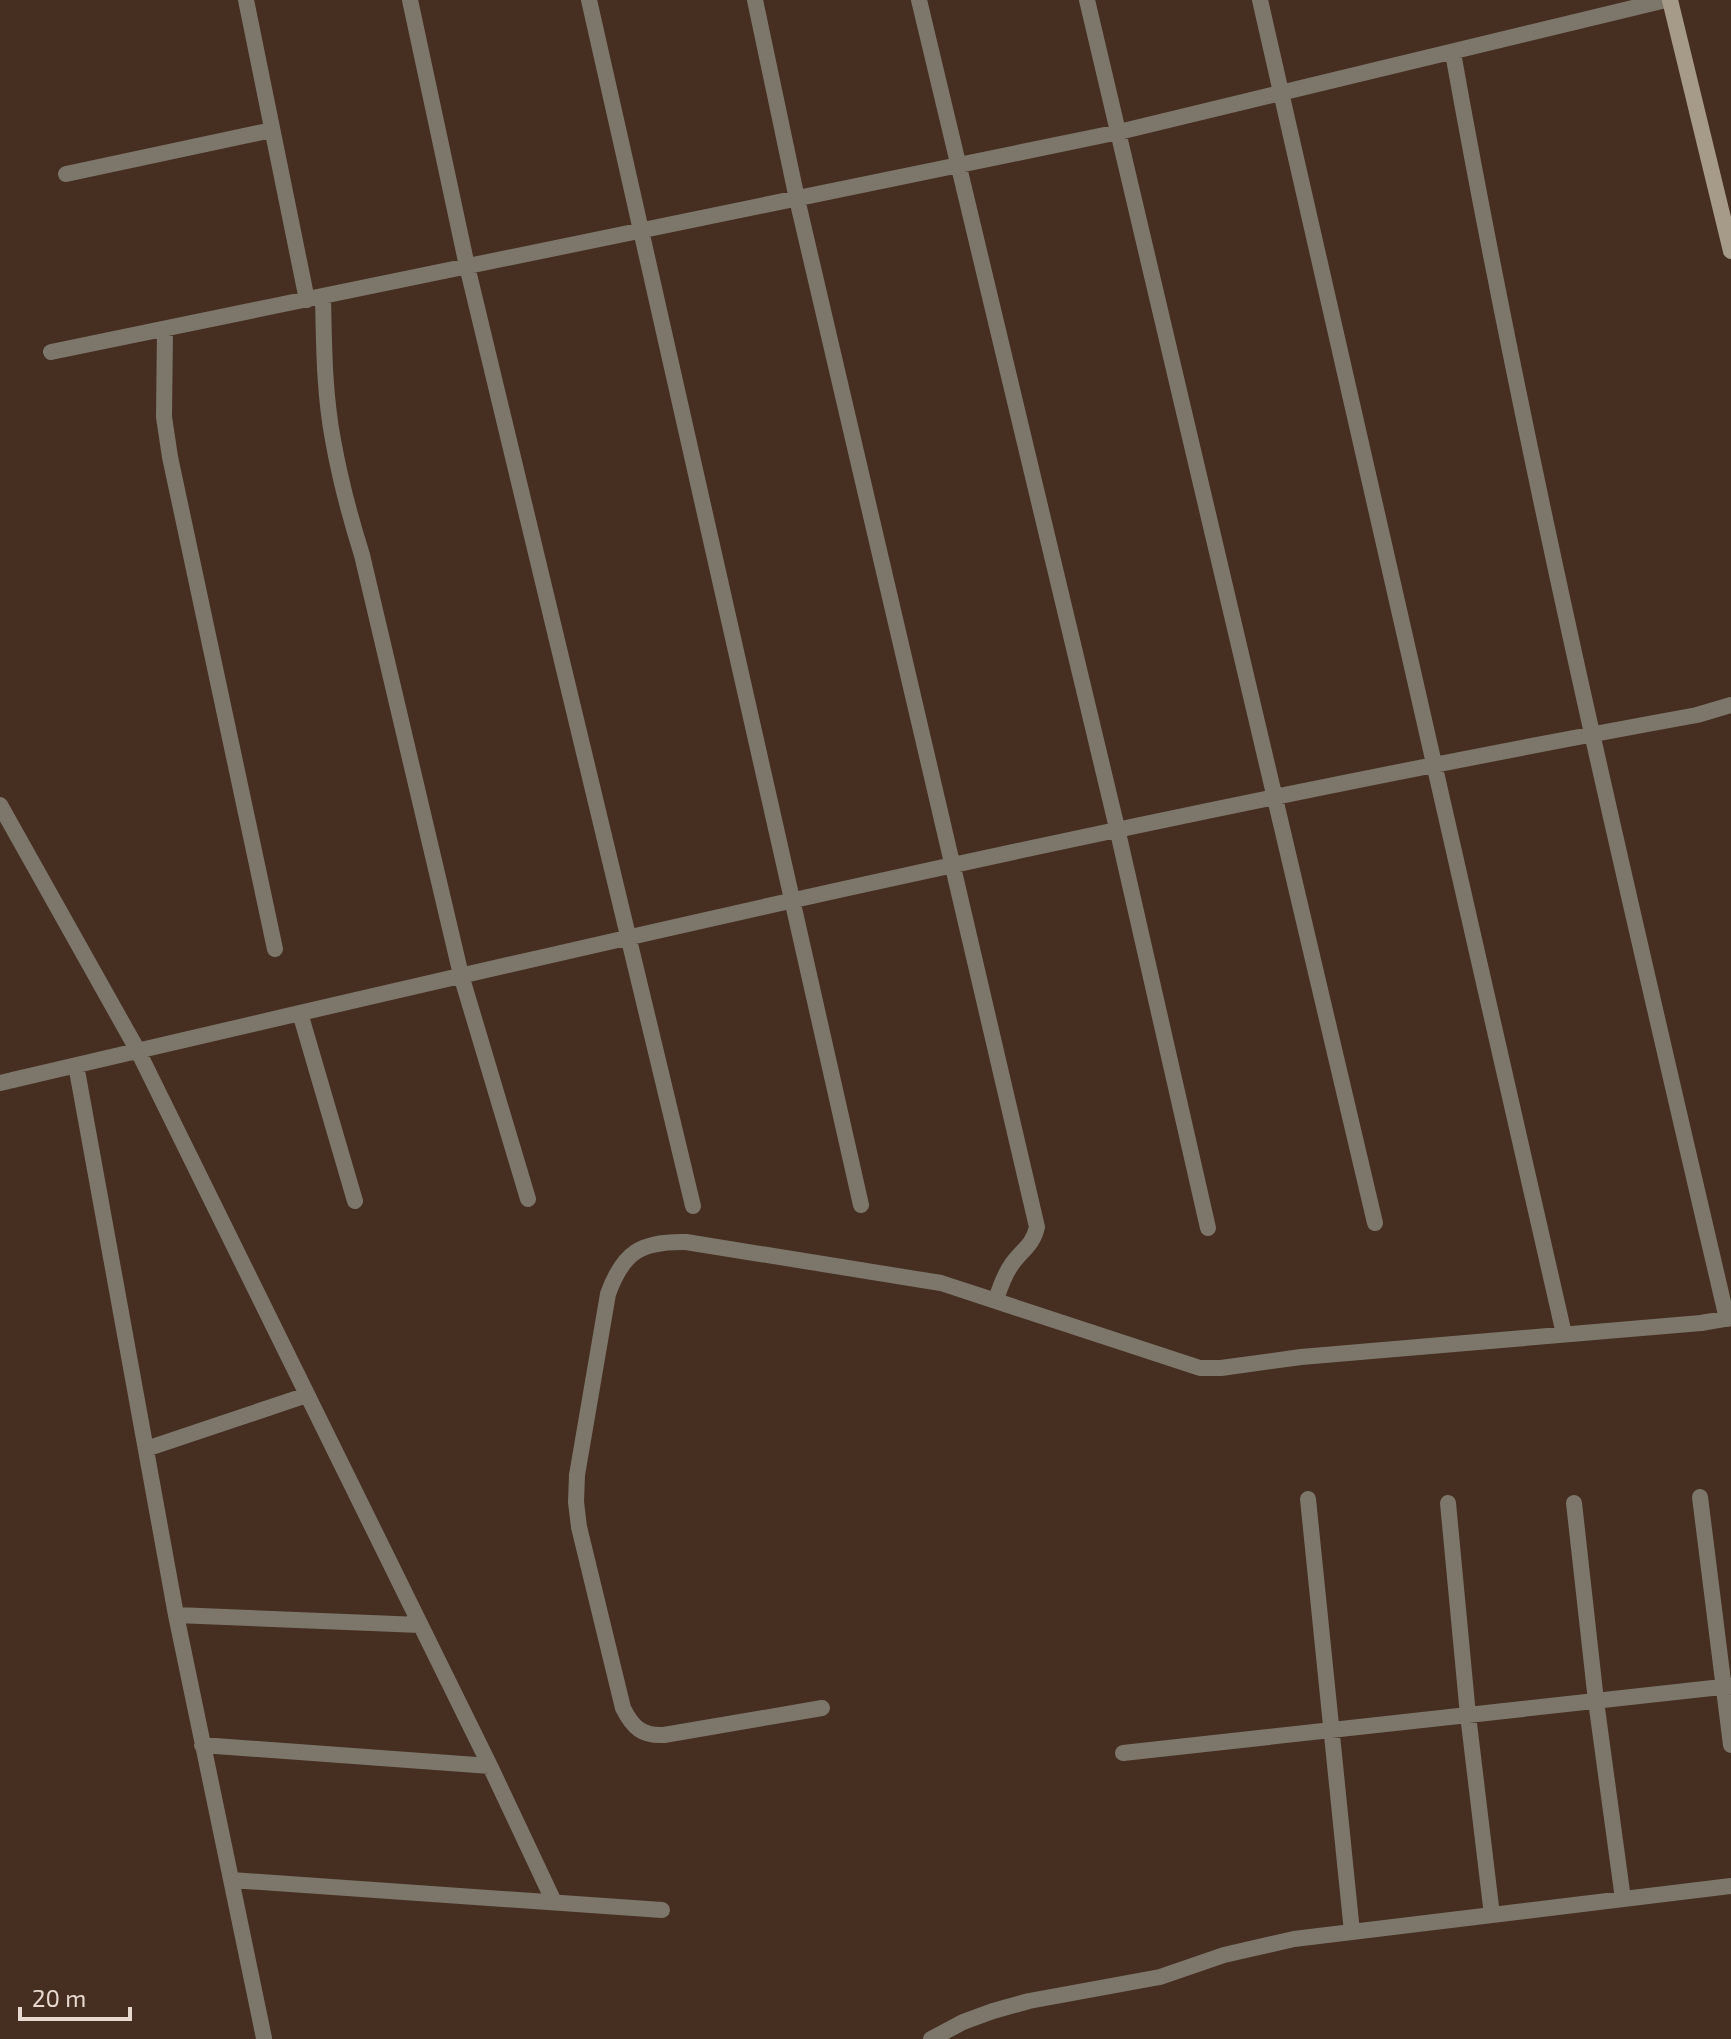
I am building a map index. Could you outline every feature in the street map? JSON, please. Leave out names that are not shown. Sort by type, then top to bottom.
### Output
[{"type":"street","points":[[246,0],[272,130],[315,298],[332,437],[343,493],[362,555],[461,975],[528,1199]]},
{"type":"street","points":[[410,0],[467,266],[693,1206]]},
{"type":"street","points":[[589,0],[861,1205]]},
{"type":"street","points":[[755,0],[797,199],[1037,1227],[1033,1243],[1013,1262],[1002,1280],[996,1300]]},
{"type":"street","points":[[919,0],[1117,828],[1208,1228]]},
{"type":"street","points":[[1087,0],[1375,1223]]},
{"type":"street","points":[[1260,0],[1564,1334]]},
{"type":"street","points":[[51,352],[1119,132],[1668,0],[1730,242]]},
{"type":"street","points":[[822,1708],[650,1735],[639,1731],[623,1708],[579,1527],[577,1475],[608,1294],[615,1277],[634,1251],[648,1244],[686,1242],[941,1283],[1200,1368],[1729,1319],[1591,734],[1478,194],[1453,53]]},
{"type":"street","points":[[66,174],[272,130]]},
{"type":"street","points":[[165,329],[164,417],[168,447],[275,949]]},
{"type":"street","points":[[0,1083],[627,936],[1117,828],[1697,715],[1731,705]]},
{"type":"street","points":[[0,805],[138,1051],[554,1902]]},
{"type":"street","points":[[300,1013],[355,1201]]},
{"type":"street","points":[[76,1065],[176,1615],[264,2038]]},
{"type":"street","points":[[146,1449],[307,1395]]},
{"type":"street","points":[[1700,1497],[1727,1687],[1731,1745]]},
{"type":"street","points":[[1308,1499],[1352,1932]]},
{"type":"street","points":[[1448,1503],[1468,1715],[1492,1915]]},
{"type":"street","points":[[1574,1503],[1596,1701],[1623,1899]]},
{"type":"street","points":[[176,1615],[420,1625]]},
{"type":"street","points":[[1123,1753],[1727,1687]]},
{"type":"street","points":[[202,1745],[490,1766]]},
{"type":"street","points":[[232,1880],[662,1910]]},
{"type":"street","points":[[931,2039],[963,2022],[1029,2001],[1160,1977],[1254,1947],[1352,1932],[1731,1886]]}]
